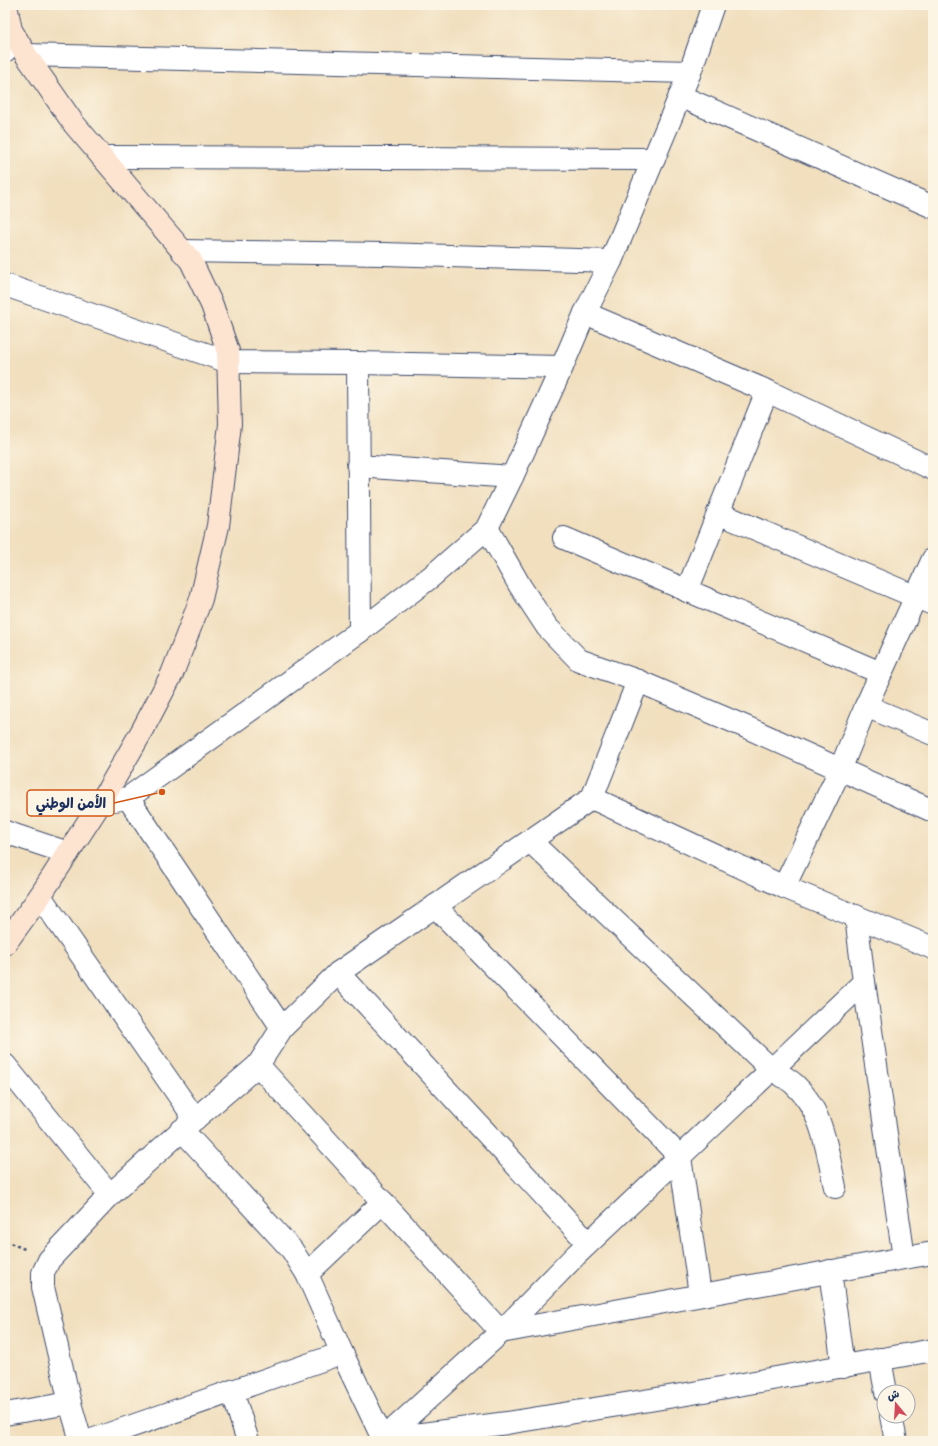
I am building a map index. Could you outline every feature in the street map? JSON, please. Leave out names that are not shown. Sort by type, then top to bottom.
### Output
[{"type":"main road","points":[[5,944],[40,896],[101,802],[142,731],[172,674],[202,599],[218,526],[230,432],[228,351],[212,305],[191,261],[15,53],[6,5]]},
{"type":"street","points":[[101,802],[128,798],[360,631],[432,576],[487,528],[512,477],[585,313],[611,260],[690,72],[713,5]]},
{"type":"street","points":[[15,53],[690,72]]},
{"type":"street","points":[[680,96],[933,207]]},
{"type":"street","points":[[102,157],[654,159]]},
{"type":"street","points":[[182,251],[384,254],[611,260]]},
{"type":"street","points":[[5,285],[229,362],[562,367]]},
{"type":"street","points":[[585,313],[767,391],[933,469]]},
{"type":"street","points":[[358,363],[360,631]]},
{"type":"street","points":[[687,592],[767,391]]},
{"type":"street","points":[[358,466],[512,477]]},
{"type":"street","points":[[718,513],[924,600]]},
{"type":"street","points":[[487,528],[520,586],[547,626],[579,660],[638,681],[746,727],[933,811]]},
{"type":"street","points":[[564,538],[637,568],[687,592],[881,673]]},
{"type":"street","points":[[784,887],[840,770],[881,673],[924,600],[933,559]]},
{"type":"street","points":[[81,1441],[70,1403],[43,1287],[42,1273],[49,1260],[110,1195],[189,1124],[258,1065],[282,1028],[338,973],[592,798],[616,733],[638,681]]},
{"type":"street","points":[[866,706],[933,734]]},
{"type":"street","points":[[128,798],[282,1028]]},
{"type":"street","points":[[592,798],[784,887],[933,948]]},
{"type":"street","points":[[5,832],[68,853]]},
{"type":"street","points":[[530,841],[771,1069],[794,1084],[808,1099],[815,1111],[821,1128],[835,1187]]},
{"type":"street","points":[[40,896],[189,1124],[292,1250],[307,1274],[382,1440]]},
{"type":"street","points":[[435,906],[680,1157],[700,1294]]},
{"type":"street","points":[[856,916],[864,982],[904,1258]]},
{"type":"street","points":[[338,973],[588,1243]]},
{"type":"street","points":[[382,1440],[501,1332],[588,1243],[864,982]]},
{"type":"street","points":[[5,1065],[110,1195]]},
{"type":"street","points":[[258,1065],[501,1332]]},
{"type":"street","points":[[307,1274],[383,1202]]},
{"type":"street","points":[[501,1332],[700,1294],[933,1253]]},
{"type":"street","points":[[830,1271],[843,1367]]},
{"type":"street","points":[[382,1440],[507,1423],[843,1367],[933,1350]]},
{"type":"street","points":[[89,1441],[342,1353]]},
{"type":"street","points":[[880,1359],[885,1384]]},
{"type":"street","points":[[232,1391],[248,1441]]},
{"type":"street","points":[[5,1414],[70,1403]]},
{"type":"street","points":[[893,1424],[896,1441]]},
{"type":"place","name":"الأمن الوطني","points":[[162,792]]}]
